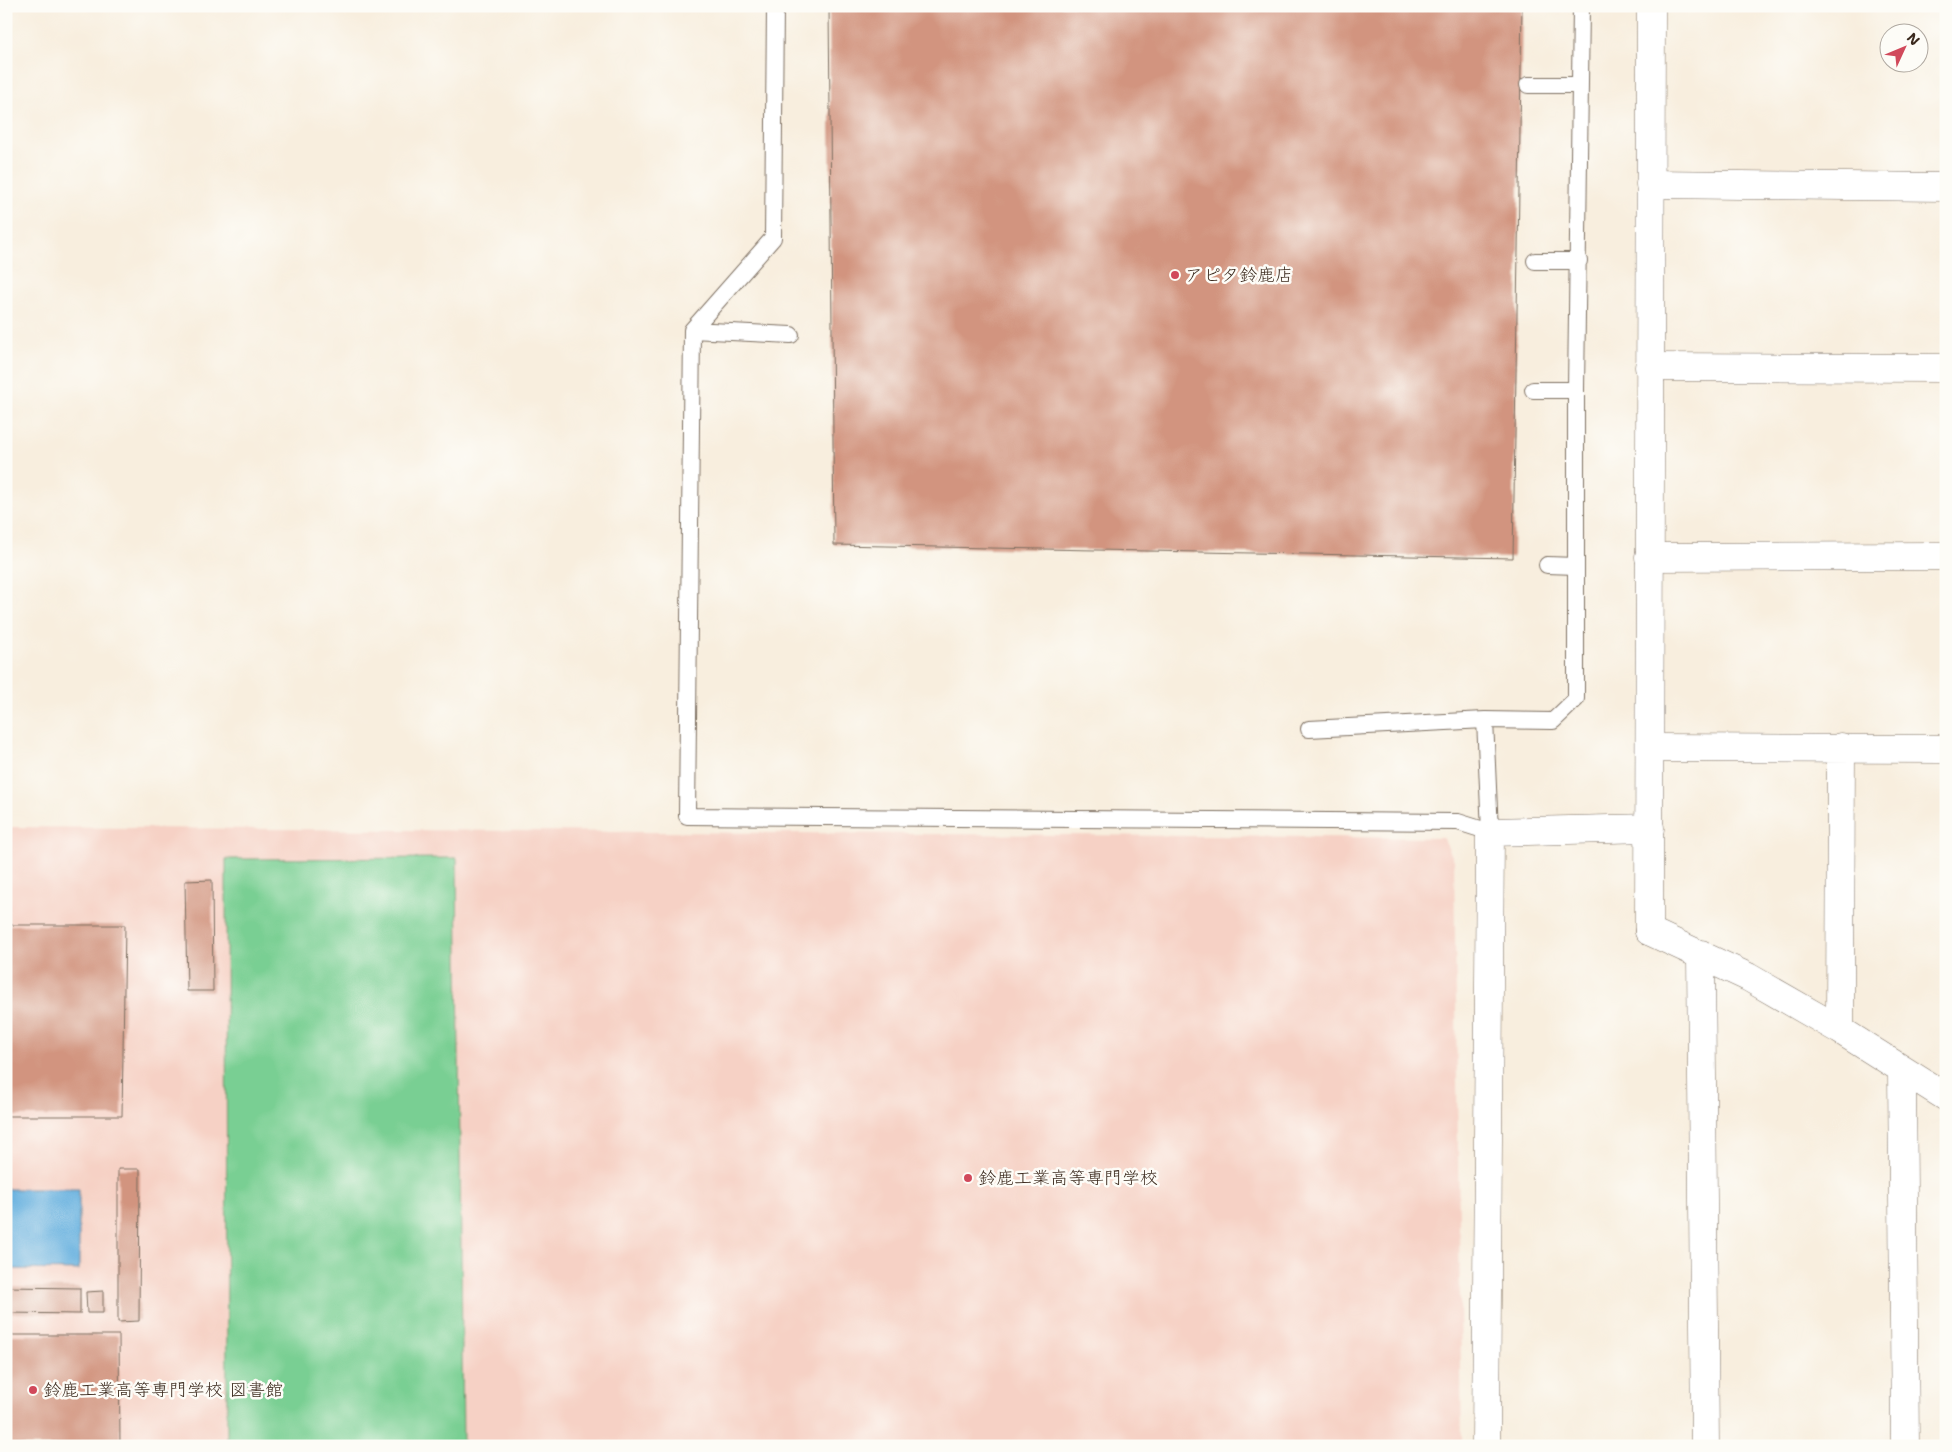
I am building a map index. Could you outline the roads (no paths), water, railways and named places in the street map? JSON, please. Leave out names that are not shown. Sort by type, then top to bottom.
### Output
[{"type":"street","points":[[1651,6],[1649,930],[1748,976],[1840,1030],[1946,1097]]},
{"type":"street","points":[[1650,184],[1946,187]]},
{"type":"street","points":[[1649,367],[1946,368]]},
{"type":"street","points":[[1649,556],[1946,556]]},
{"type":"street","points":[[1650,748],[1946,749]]},
{"type":"street","points":[[1840,1030],[1841,748]]},
{"type":"street","points":[[1486,1446],[1490,832],[1650,828]]},
{"type":"street","points":[[1701,954],[1705,1446]]},
{"type":"street","points":[[1902,1070],[1905,1446]]},
{"type":"lane","points":[[775,6],[773,238],[692,330],[687,816],[1458,822],[1490,832],[1485,720]]},
{"type":"lane","points":[[1309,729],[1485,720],[1553,721],[1576,699],[1576,390],[1581,6]]},
{"type":"lane","points":[[1528,84],[1580,85]]},
{"type":"lane","points":[[1536,261],[1579,261]]},
{"type":"lane","points":[[692,330],[791,335]]},
{"type":"lane","points":[[1533,390],[1576,390]]},
{"type":"lane","points":[[1547,565],[1576,566]]},
{"type":"water","points":[[6,1189],[79,1189],[79,1270],[6,1269]]},
{"type":"place","name":"アピタ鈴鹿店","points":[[1175,275]]},
{"type":"place","name":"鈴鹿工業高等専門学校","points":[[968,1178]]},
{"type":"place","name":"鈴鹿工業高等専門学校 図書館","points":[[33,1390]]}]
